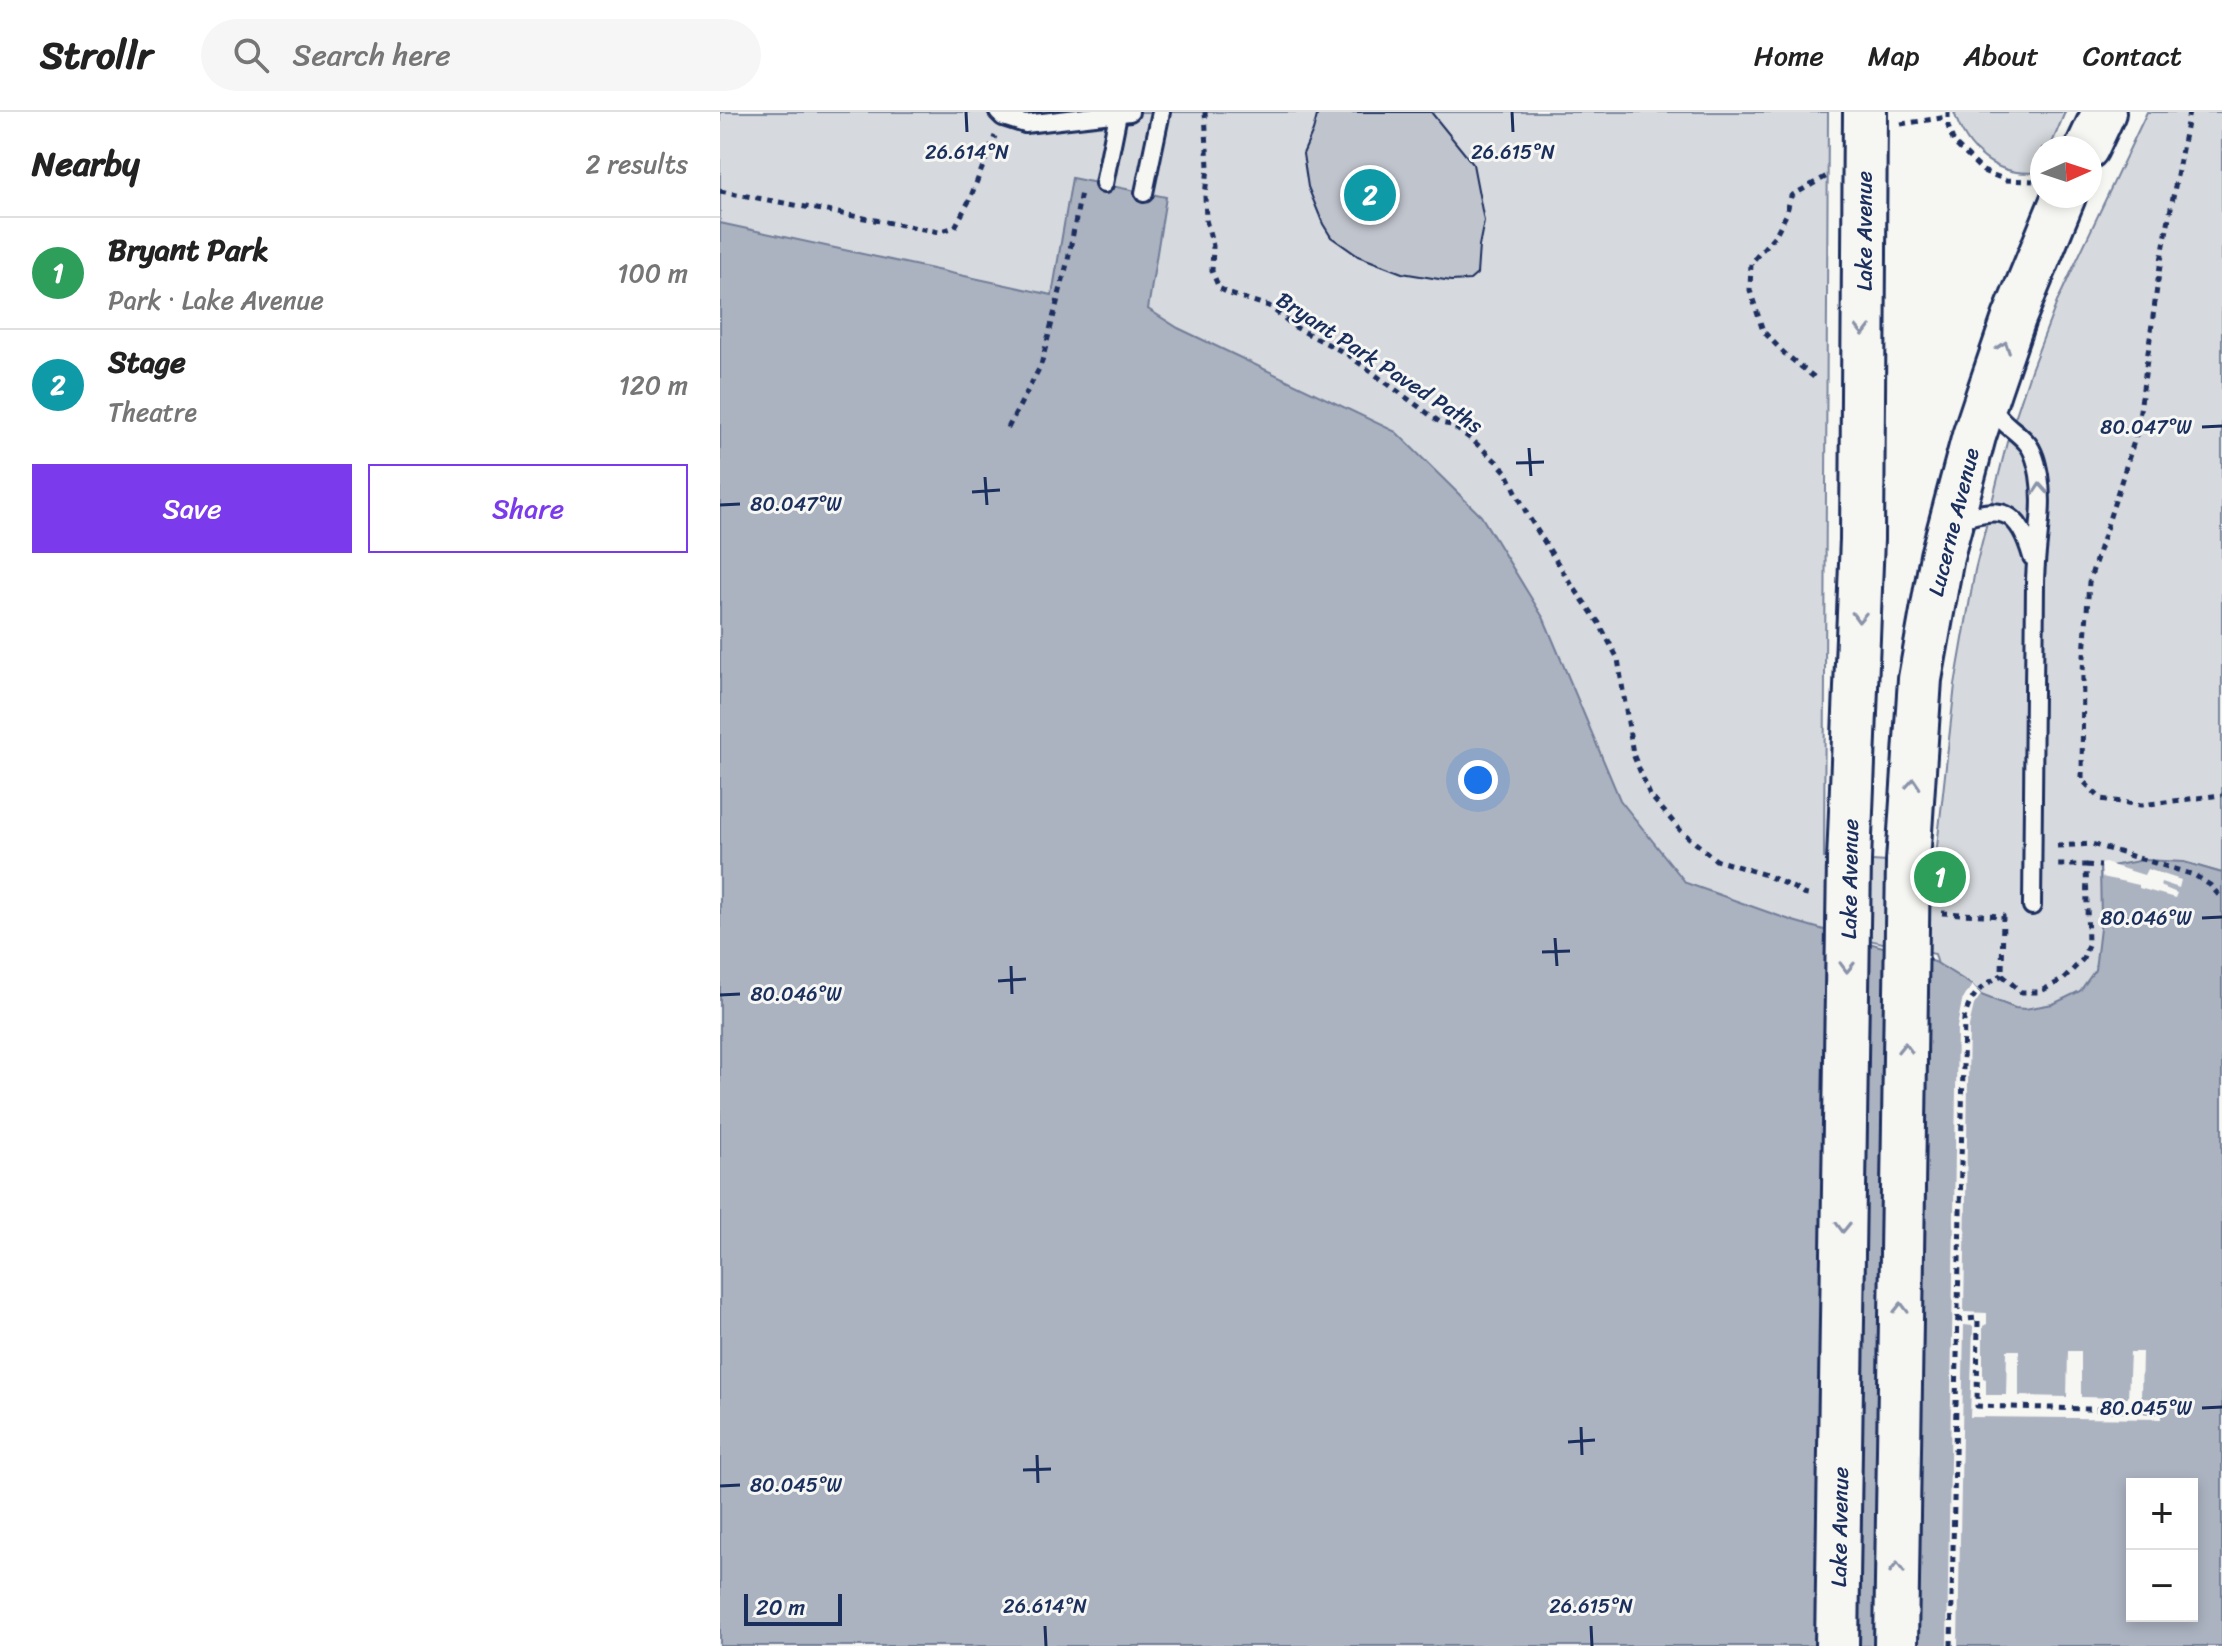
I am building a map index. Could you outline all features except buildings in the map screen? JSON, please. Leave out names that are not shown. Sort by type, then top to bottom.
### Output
[{"type":"main road","points":[[2093,136],[2104,112]]},
{"type":"main road","name":"Lake Avenue","points":[[1837,1646],[1849,861],[1878,119]]},
{"type":"main road","name":"Lucerne Avenue","points":[[1896,1646],[1908,862],[1920,679],[1942,556],[1974,436],[2014,318],[2059,208]]},
{"type":"lane","points":[[1144,193],[1161,112]]},
{"type":"lane","points":[[1001,114],[1025,124],[1124,113],[1104,184]]},
{"type":"lane","points":[[1990,388],[1994,411],[2004,425],[2028,443],[2040,477],[2041,504],[2035,566],[2032,906]]},
{"type":"lane","points":[[1951,522],[1980,512],[1997,511],[2009,517],[2019,524],[2026,536],[2035,566]]},
{"type":"path","name":"Bryant Park Paved Paths","points":[[1205,112],[1208,167],[1206,220],[1213,246],[1212,271],[1219,288],[1269,306],[1295,327],[1347,354],[1441,423],[1456,428],[1497,462],[1507,473],[1527,514],[1599,623],[1618,659],[1633,754],[1650,795],[1681,831],[1716,860],[1766,875],[1803,894],[1819,897]]},
{"type":"path","points":[[2189,112],[2160,266],[2137,432],[2089,582],[2083,671],[2082,780],[2101,799],[2141,805],[2222,795]]},
{"type":"path","points":[[720,191],[939,232],[955,227],[969,201],[1001,114]]},
{"type":"path","points":[[1878,119],[1948,114],[1948,126],[1954,143],[1983,171],[2006,180],[2030,181]]},
{"type":"path","points":[[1814,377],[1763,331],[1750,290],[1751,263],[1776,234],[1791,196],[1828,175]]},
{"type":"path","points":[[1008,428],[1041,365],[1068,260],[1082,189]]},
{"type":"path","points":[[2101,866],[2053,865],[2054,846],[2092,844],[2194,875],[2210,885],[2222,899]]},
{"type":"path","points":[[1940,913],[2003,916],[2002,975],[2021,992],[2039,992],[2064,979],[2083,959],[2088,945],[2086,865]]},
{"type":"path","points":[[1951,1646],[1964,1019],[1976,992],[2002,975]]},
{"type":"path","points":[[1957,1320],[1978,1318],[1977,1406],[2158,1411]]},
{"type":"shaded area","points":[[720,112],[1828,112],[1824,858],[1935,865],[1955,685],[1975,570],[2007,442],[2031,370],[2057,302],[2147,112],[2222,112],[2222,873],[2190,864],[2109,986],[2030,1033],[1941,976],[1935,954],[1728,910],[720,296]]},
{"type":"shaded area","points":[[1954,112],[2065,112],[2055,136],[2030,136],[2030,173],[2010,171],[1985,159],[1966,139]]},
{"type":"shaded area","points":[[1072,178],[1166,197],[1148,309],[1178,328],[1396,432],[1481,516],[1544,619],[1620,800],[1686,883],[1793,921],[1935,962],[1972,985],[1981,995],[2025,1009],[2053,1004],[2080,991],[2095,970],[2101,920],[2100,868],[2144,860],[2184,862],[2222,873],[2222,1646],[720,1646],[720,223],[1052,295]]},
{"type":"pier","points":[[2101,864],[2144,875],[2147,869],[2181,880],[2179,888],[2161,882],[2160,886],[2177,893],[2175,898],[2139,888],[2139,885],[2102,877]]},
{"type":"pier","points":[[1972,985],[1981,995],[1974,1005],[1969,1026],[1964,1312],[1987,1313],[1987,1324],[1983,1326],[1986,1395],[2006,1395],[2007,1350],[2019,1350],[2019,1396],[2067,1397],[2068,1351],[2081,1351],[2081,1397],[2128,1398],[2130,1352],[2142,1352],[2141,1398],[2161,1399],[2161,1419],[1970,1417],[1973,1326],[1964,1325],[1958,1646],[1947,1646],[1957,1027],[1962,1001]]},
{"type":"place","name":"Stage","points":[[1370,195]]},
{"type":"place","name":"Bryant Park","points":[[1940,877]]}]
